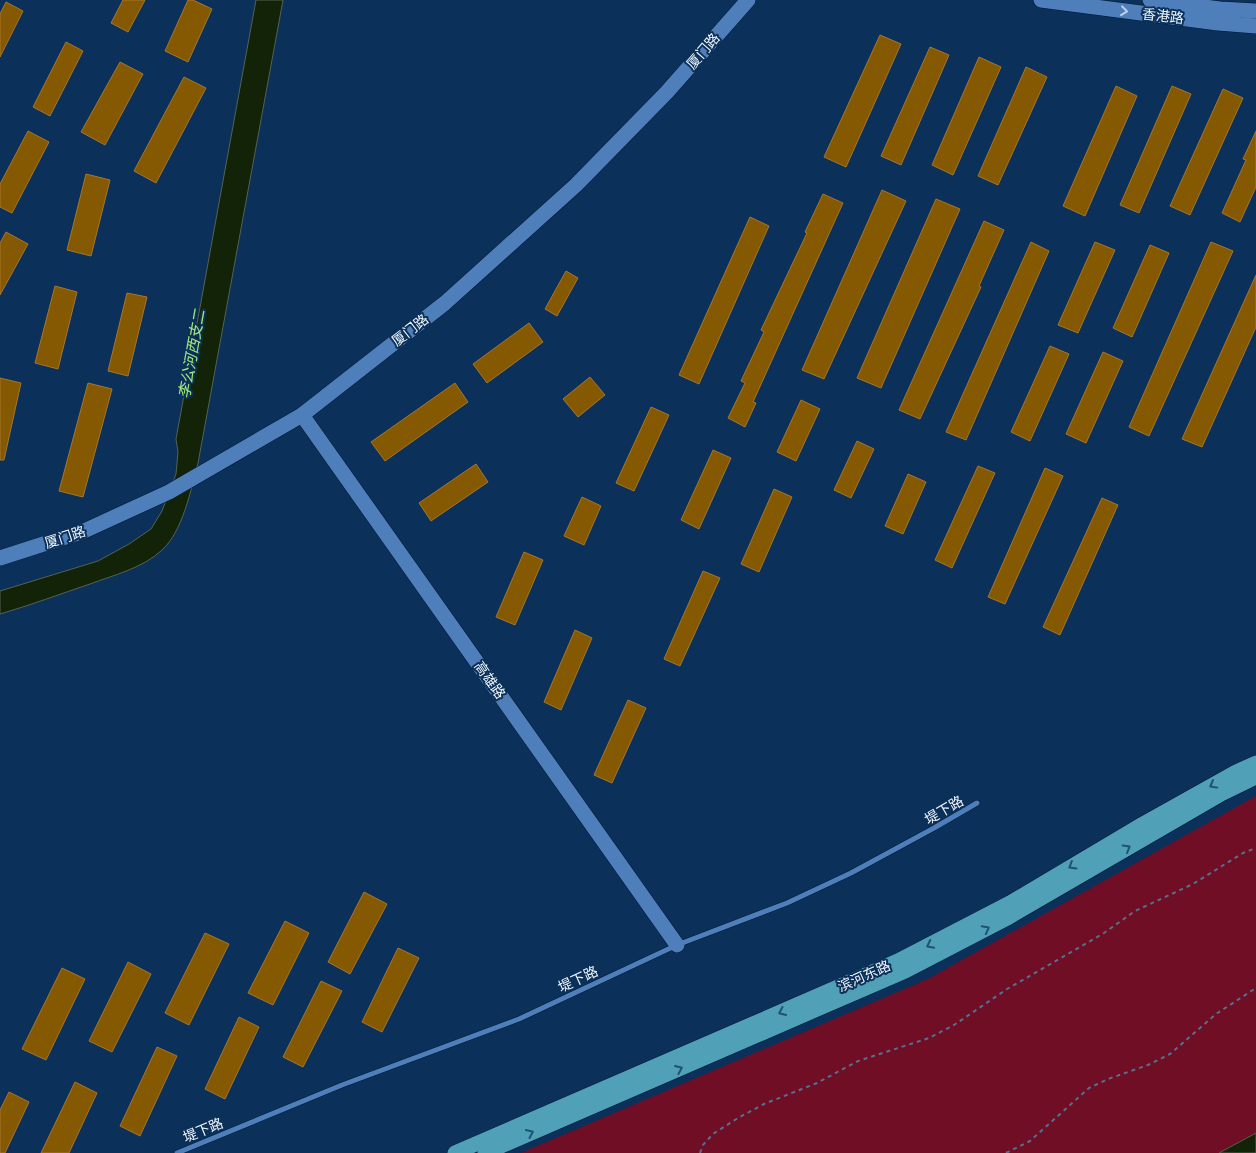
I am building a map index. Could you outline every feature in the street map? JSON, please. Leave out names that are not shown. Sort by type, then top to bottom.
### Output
[{"type":"main road","name":"滨河东路","points":[[455,1153],[898,962],[1010,903],[1143,824],[1256,762]]},
{"type":"main road","name":"滨河东路","points":[[485,1153],[905,971],[1009,916],[1222,794],[1256,777]]},
{"type":"street","name":"厦门路","points":[[0,558],[84,531],[169,492],[302,415],[445,303],[576,185],[667,92],[748,0]]},
{"type":"street","name":"香港路","points":[[1041,0],[1218,23],[1256,26]]},
{"type":"street","name":"香港路","points":[[1150,0],[1220,9],[1256,11]]},
{"type":"street","name":"高雄路","points":[[302,415],[677,946]]},
{"type":"lane","name":"堤下路","points":[[177,1153],[342,1085],[519,1019],[677,946],[787,903],[851,873],[977,803]]},
{"type":"path","points":[[700,1153],[703,1145],[714,1134],[738,1118],[764,1104],[817,1083],[858,1062],[929,1038],[954,1025],[1007,989],[1104,933],[1135,911],[1193,884],[1243,853],[1256,848]]},
{"type":"path","points":[[1006,1153],[1030,1141],[1089,1088],[1108,1078],[1148,1066],[1170,1054],[1216,1014],[1256,988]]},
{"type":"shaded area","points":[[1256,796],[1256,1153],[521,1153],[928,979]]},
{"type":"water","name":"李公河西支二","points":[[256,0],[283,0],[198,463],[181,521],[169,542],[146,562],[90,584],[0,614],[0,591],[98,561],[151,529],[162,511],[176,474],[178,452],[176,439]]},
{"type":"water","points":[[1256,1133],[1256,1153],[1219,1153]]},
{"type":"building","points":[[123,0],[145,0],[128,32],[111,23]]},
{"type":"building","points":[[188,0],[193,0],[212,9],[188,62],[165,51]]},
{"type":"building","points":[[6,2],[23,11],[0,57],[0,14]]},
{"type":"building","points":[[880,35],[901,44],[846,167],[824,157]]},
{"type":"building","points":[[66,42],[83,51],[50,116],[33,107]]},
{"type":"building","points":[[930,47],[949,55],[901,165],[881,156]]},
{"type":"building","points":[[979,57],[1001,67],[953,175],[932,165]]},
{"type":"building","points":[[120,62],[143,74],[105,145],[81,132]]},
{"type":"building","points":[[1026,67],[1047,77],[998,185],[978,176]]},
{"type":"building","points":[[184,77],[206,88],[156,183],[134,171]]},
{"type":"building","points":[[1116,86],[1137,96],[1085,216],[1063,206]]},
{"type":"building","points":[[1172,86],[1191,94],[1139,213],[1120,205]]},
{"type":"building","points":[[1223,89],[1243,98],[1190,215],[1170,206]]},
{"type":"building","points":[[28,131],[49,142],[12,213],[0,207],[0,184]]},
{"type":"building","points":[[1256,131],[1256,187],[1240,222],[1222,213],[1246,160],[1243,159]]},
{"type":"building","points":[[86,174],[110,180],[91,256],[67,250]]},
{"type":"building","points":[[882,190],[906,201],[824,379],[802,370]]},
{"type":"building","points":[[823,194],[843,203],[753,402],[756,403],[745,427],[728,418],[745,383],[741,381],[764,332],[761,330],[807,233],[805,232]]},
{"type":"building","points":[[936,199],[960,209],[881,388],[857,378]]},
{"type":"building","points":[[750,217],[769,226],[699,384],[679,375]]},
{"type":"building","points":[[984,221],[1004,230],[979,286],[981,287],[920,419],[899,410]]},
{"type":"building","points":[[6,232],[28,244],[0,295],[0,243]]},
{"type":"building","points":[[1031,242],[1049,251],[966,440],[946,432]]},
{"type":"building","points":[[1095,242],[1115,250],[1078,333],[1058,325]]},
{"type":"building","points":[[1211,242],[1233,251],[1149,436],[1129,427]]},
{"type":"building","points":[[1150,245],[1169,253],[1132,337],[1113,328]]},
{"type":"building","points":[[566,271],[578,278],[557,316],[545,309]]},
{"type":"building","points":[[1256,275],[1256,327],[1202,447],[1182,439]]},
{"type":"building","points":[[55,286],[77,292],[58,369],[35,363]]},
{"type":"building","points":[[127,293],[147,297],[128,376],[108,371]]},
{"type":"building","points":[[529,323],[543,342],[487,383],[473,364]]},
{"type":"building","points":[[1050,346],[1069,354],[1030,441],[1011,432]]},
{"type":"building","points":[[1103,352],[1123,361],[1086,443],[1066,434]]},
{"type":"building","points":[[590,377],[605,395],[578,417],[563,399]]},
{"type":"building","points":[[0,378],[21,383],[4,460],[0,460]]},
{"type":"building","points":[[88,383],[112,389],[83,497],[59,491]]},
{"type":"building","points":[[455,383],[468,402],[385,461],[371,442]]},
{"type":"building","points":[[801,400],[820,409],[796,461],[777,452]]},
{"type":"building","points":[[651,407],[669,415],[634,491],[616,483]]},
{"type":"building","points":[[857,441],[874,449],[851,498],[834,490]]},
{"type":"building","points":[[713,450],[731,458],[699,529],[681,520]]},
{"type":"building","points":[[476,464],[488,482],[431,521],[419,503]]},
{"type":"building","points":[[978,466],[995,473],[952,568],[935,560]]},
{"type":"building","points":[[1045,468],[1063,476],[1005,604],[988,597]]},
{"type":"building","points":[[908,474],[926,482],[903,534],[885,526]]},
{"type":"building","points":[[774,489],[792,497],[759,572],[741,564]]},
{"type":"building","points":[[582,497],[601,506],[584,545],[564,536]]},
{"type":"building","points":[[1102,498],[1118,505],[1060,635],[1043,627]]},
{"type":"building","points":[[524,552],[543,560],[515,625],[496,617]]},
{"type":"building","points":[[703,571],[720,578],[680,666],[664,659]]},
{"type":"building","points":[[575,630],[592,638],[561,710],[544,702]]},
{"type":"building","points":[[628,700],[646,708],[612,783],[594,775]]},
{"type":"building","points":[[364,892],[387,904],[350,974],[328,962]]},
{"type":"building","points":[[285,921],[309,933],[273,1005],[248,993]]},
{"type":"building","points":[[205,933],[229,944],[189,1025],[165,1013]]},
{"type":"building","points":[[398,948],[419,958],[382,1032],[362,1022]]},
{"type":"building","points":[[128,962],[151,974],[112,1052],[89,1041]]},
{"type":"building","points":[[62,968],[85,979],[46,1060],[22,1049]]},
{"type":"building","points":[[321,981],[342,991],[303,1067],[283,1057]]},
{"type":"building","points":[[239,1017],[259,1027],[225,1099],[205,1089]]},
{"type":"building","points":[[157,1047],[177,1056],[140,1136],[120,1126]]},
{"type":"building","points":[[75,1082],[97,1093],[69,1153],[41,1153]]},
{"type":"building","points":[[9,1092],[29,1102],[5,1153],[0,1153],[0,1110]]}]
